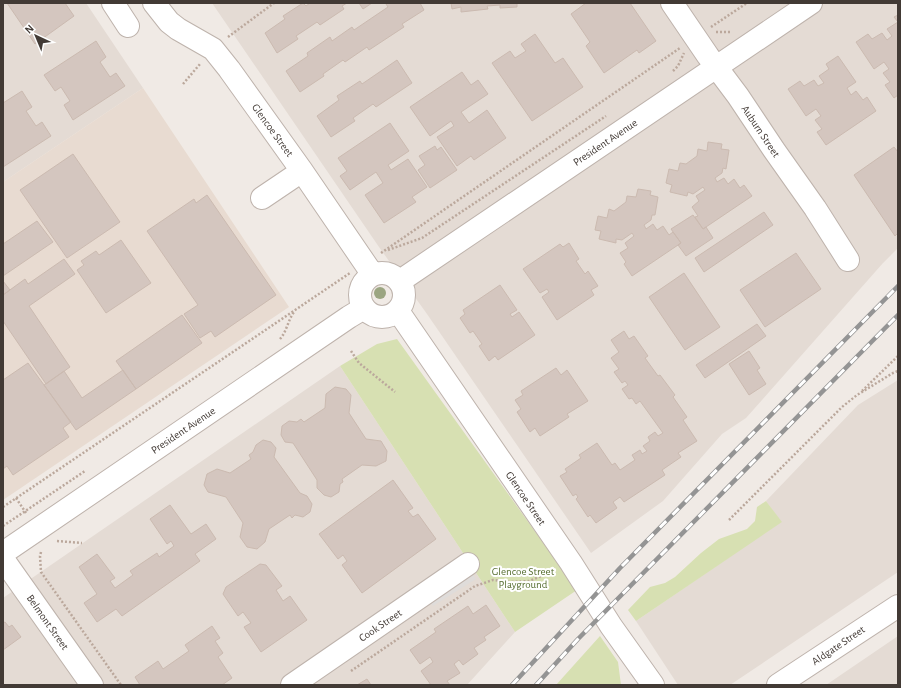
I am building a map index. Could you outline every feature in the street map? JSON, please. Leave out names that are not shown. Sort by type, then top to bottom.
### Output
[{"type":"street","points":[[113,3],[128,26]]},
{"type":"street","name":"Glencoe Street","points":[[154,3],[169,22],[178,29],[214,49],[302,171],[369,269]]},
{"type":"street","name":"Auburn Street","points":[[672,3],[815,208],[848,260]]},
{"type":"street","name":"President Avenue","points":[[400,281],[811,3]]},
{"type":"street","points":[[262,198],[302,171]]},
{"type":"street","points":[[369,269],[392,275],[400,281],[405,298],[403,304],[395,314],[381,318],[369,313],[364,308],[361,302],[360,294],[369,269]]},
{"type":"street","name":"President Avenue","points":[[3,553],[40,535],[364,308]]},
{"type":"street","name":"Glencoe Street","points":[[398,312],[571,563],[611,626],[653,685]]},
{"type":"street","name":"Cook Street","points":[[292,685],[468,564]]},
{"type":"street","name":"Belmont Street","points":[[7,573],[92,685]]},
{"type":"street","name":"Aldgate Street","points":[[778,685],[898,606]]},
{"type":"path","points":[[3,507],[297,308],[369,269],[384,251],[697,40],[747,3]]},
{"type":"path","points":[[667,75],[678,66],[681,56],[685,50],[697,40],[711,33],[728,33],[734,31]]},
{"type":"path","points":[[384,251],[422,238],[607,115]]},
{"type":"path","points":[[400,240],[406,244]]},
{"type":"path","points":[[277,342],[284,334],[291,317],[297,308]]},
{"type":"path","points":[[351,351],[359,362],[395,392]]},
{"type":"path","points":[[729,520],[842,407],[857,395],[898,356]]},
{"type":"path","points":[[857,395],[898,371]]},
{"type":"path","points":[[3,526],[91,467]]},
{"type":"path","points":[[82,543],[40,535],[41,572],[121,685]]},
{"type":"path","points":[[349,672],[475,586],[493,580],[510,582],[529,581],[571,563]]},
{"type":"shaded area","points":[[3,3],[86,3],[143,88],[3,182]]},
{"type":"shaded area","points":[[212,3],[898,3],[898,248],[746,418],[722,434],[663,501],[591,553]]},
{"type":"shaded area","points":[[143,88],[289,307],[3,500],[3,182]]},
{"type":"shaded area","points":[[340,366],[515,632],[467,685],[3,685],[3,598]]},
{"type":"shaded area","points":[[898,380],[898,572],[730,685],[678,685],[636,621],[781,522],[766,501],[858,405]]},
{"type":"shaded area","points":[[468,567],[476,579],[433,606],[425,597]]},
{"type":"shaded area","points":[[898,636],[898,685],[826,685]]},
{"type":"green space","name":"Glencoe Street Playground","points":[[397,339],[577,590],[515,632],[340,366],[377,344]]},
{"type":"green space","points":[[766,501],[782,522],[636,621],[628,610],[650,587],[665,583],[675,577],[719,539],[747,529],[755,521],[757,507]]},
{"type":"green space","points":[[600,636],[618,662],[621,685],[556,685]]},
{"type":"building","points":[[7,3],[65,3],[74,16],[35,44]]},
{"type":"building","points":[[303,3],[306,6],[310,3],[347,3],[342,6],[344,9],[320,25],[317,22],[296,36],[298,39],[277,53],[265,33],[285,19],[283,16]]},
{"type":"building","points":[[359,3],[372,3],[363,9]]},
{"type":"building","points":[[420,3],[424,10],[402,24],[404,27],[369,50],[367,47],[345,62],[343,60],[323,74],[324,76],[300,92],[286,71],[308,56],[307,53],[330,37],[332,41],[352,27],[354,30],[388,7],[386,4]]},
{"type":"building","points":[[451,3],[517,3],[517,7],[500,8],[500,5],[487,6],[488,9],[461,12],[461,7],[452,9]]},
{"type":"building","points":[[586,3],[630,3],[656,41],[639,53],[637,50],[604,73],[586,46],[590,42],[571,14]]},
{"type":"building","points":[[898,15],[898,22],[894,17]]},
{"type":"building","points":[[898,22],[898,95],[894,98],[885,85],[890,82],[883,73],[889,69],[884,62],[874,69],[856,42],[868,34],[872,39],[882,33],[887,40],[892,36],[887,29]]},
{"type":"building","points":[[535,34],[555,63],[563,58],[583,87],[532,121],[492,63],[510,51],[515,58],[526,51],[521,44]]},
{"type":"building","points":[[96,41],[106,57],[100,62],[110,77],[116,73],[125,86],[73,120],[64,105],[70,101],[61,87],[55,91],[44,75]]},
{"type":"building","points":[[838,56],[856,82],[847,88],[851,95],[856,91],[863,100],[867,97],[876,111],[826,145],[817,132],[822,129],[815,120],[821,116],[816,109],[806,116],[788,89],[800,81],[804,86],[814,80],[818,86],[824,83],[819,76],[829,69],[826,64]]},
{"type":"building","points":[[397,60],[412,83],[376,107],[373,104],[353,118],[355,121],[331,137],[317,116],[339,100],[337,96],[360,81],[362,84]]},
{"type":"building","points":[[462,72],[471,85],[478,80],[488,94],[461,112],[469,123],[487,110],[506,138],[474,160],[471,156],[457,166],[437,137],[454,126],[451,121],[430,136],[410,107]]},
{"type":"building","points":[[22,91],[32,107],[26,111],[36,126],[42,122],[51,136],[3,167],[3,103]]},
{"type":"building","points":[[390,123],[409,151],[388,165],[391,170],[408,159],[427,187],[412,197],[416,202],[384,223],[365,195],[383,183],[376,172],[350,190],[340,176],[347,171],[338,158]]},
{"type":"building","points":[[708,142],[722,144],[721,149],[729,150],[726,169],[723,168],[722,173],[715,178],[717,182],[724,178],[728,184],[734,179],[740,188],[744,185],[752,196],[703,229],[695,217],[698,216],[692,207],[699,201],[696,196],[705,190],[703,187],[693,194],[688,192],[687,196],[670,192],[672,185],[666,183],[669,169],[678,171],[680,163],[686,164],[697,156],[698,149],[707,151]]},
{"type":"building","points":[[435,146],[437,150],[441,147],[457,170],[430,188],[418,170],[425,165],[419,156]]},
{"type":"building","points":[[894,147],[898,152],[898,233],[895,236],[854,175]]},
{"type":"building","points":[[73,154],[120,222],[67,258],[20,190]]},
{"type":"building","points":[[638,189],[651,191],[650,195],[658,197],[655,215],[652,215],[651,220],[644,225],[646,229],[653,224],[657,230],[663,226],[669,235],[673,232],[681,243],[632,276],[624,264],[626,262],[620,253],[628,248],[625,243],[634,236],[632,233],[622,240],[616,239],[616,243],[599,239],[601,231],[595,230],[598,216],[607,218],[609,209],[614,211],[626,202],[627,196],[636,197]]},
{"type":"building","points":[[207,195],[276,295],[215,337],[211,331],[200,338],[184,314],[198,305],[147,231],[194,199],[196,203]]},
{"type":"building","points":[[764,212],[773,225],[704,272],[695,258]]},
{"type":"building","points":[[693,215],[703,229],[706,227],[713,238],[686,256],[678,245],[681,243],[671,229]]},
{"type":"building","points":[[37,221],[53,242],[3,276],[3,244]]},
{"type":"building","points":[[121,240],[151,283],[106,313],[77,270],[84,265],[81,261],[96,251],[99,255]]},
{"type":"building","points":[[569,243],[579,259],[576,261],[585,274],[588,271],[598,286],[591,290],[594,295],[557,320],[542,297],[549,292],[547,289],[540,293],[523,269],[560,244],[563,247]]},
{"type":"building","points":[[796,253],[821,289],[765,327],[740,290]]},
{"type":"building","points":[[64,259],[75,274],[29,306],[70,367],[46,384],[3,321],[3,295],[25,279],[28,284]]},
{"type":"building","points":[[684,273],[720,327],[685,350],[649,297]]},
{"type":"building","points":[[3,281],[10,290],[3,295]]},
{"type":"building","points":[[500,285],[517,310],[510,314],[512,317],[519,312],[535,335],[498,360],[495,356],[489,361],[479,346],[482,344],[473,331],[470,333],[460,318],[465,314],[463,310]]},
{"type":"building","points":[[182,315],[202,343],[136,389],[116,361]]},
{"type":"building","points":[[757,324],[766,336],[705,378],[696,365]]},
{"type":"building","points":[[624,331],[629,339],[634,336],[648,356],[645,358],[658,376],[660,375],[675,395],[673,397],[687,417],[683,420],[697,441],[678,453],[681,457],[662,470],[665,475],[624,502],[620,497],[613,502],[617,508],[596,523],[590,515],[588,517],[576,499],[578,497],[576,494],[573,496],[560,476],[567,472],[565,469],[581,458],[579,455],[597,443],[612,465],[615,463],[620,470],[635,460],[632,455],[640,450],[642,454],[647,451],[643,446],[650,441],[648,437],[655,432],[658,436],[663,433],[640,401],[636,404],[632,398],[629,399],[622,389],[628,385],[625,381],[622,383],[614,372],[619,369],[611,358],[619,352],[611,340]]},
{"type":"building","points":[[749,351],[760,368],[757,370],[766,384],[749,395],[729,364]]},
{"type":"building","points":[[28,363],[71,422],[63,428],[69,437],[13,475],[7,466],[3,469],[3,380]]},
{"type":"building","points":[[556,368],[561,375],[567,370],[588,401],[567,414],[569,417],[540,436],[535,428],[530,432],[517,412],[521,409],[515,400],[523,395],[521,391]]},
{"type":"building","points":[[123,370],[136,389],[76,430],[44,385],[64,371],[82,398]]},
{"type":"building","points":[[335,387],[346,389],[351,395],[349,413],[366,439],[381,441],[387,451],[386,461],[376,466],[362,465],[342,479],[343,482],[340,484],[339,492],[331,497],[324,495],[317,488],[317,480],[293,443],[285,442],[281,435],[282,426],[289,421],[297,422],[301,419],[304,422],[325,408],[326,394]]},
{"type":"building","points":[[263,440],[271,442],[276,448],[274,457],[300,493],[307,496],[312,504],[310,512],[303,517],[295,515],[292,518],[290,515],[269,529],[265,542],[257,549],[247,547],[240,537],[243,523],[226,497],[208,492],[204,485],[207,474],[217,469],[230,473],[251,459],[249,455],[253,452],[256,445]]},
{"type":"building","points":[[393,480],[413,508],[408,511],[413,517],[418,514],[436,539],[362,593],[342,565],[347,561],[343,555],[338,559],[319,534]]},
{"type":"building","points":[[170,505],[191,534],[206,524],[216,539],[195,554],[200,561],[122,616],[116,609],[97,622],[84,603],[97,594],[79,567],[97,554],[115,578],[110,581],[115,588],[133,575],[130,571],[157,553],[159,557],[174,546],[171,541],[167,544],[150,519]]},
{"type":"building","points":[[260,564],[266,565],[282,586],[276,590],[283,601],[290,596],[307,620],[261,652],[244,627],[251,623],[243,612],[238,616],[223,594],[226,587]]},
{"type":"building","points":[[486,605],[500,626],[484,637],[486,640],[474,648],[478,654],[463,665],[459,660],[454,664],[460,673],[447,681],[450,685],[431,685],[421,671],[433,662],[430,657],[420,664],[410,650],[436,632],[434,629],[468,606],[473,614]]},
{"type":"building","points":[[5,622],[9,627],[12,625],[21,637],[3,650],[3,623]]},
{"type":"building","points":[[212,626],[220,638],[215,641],[223,653],[218,657],[232,678],[222,685],[140,685],[135,677],[158,661],[163,669],[189,651],[185,645]]},
{"type":"building","points":[[367,679],[371,685],[357,685]]},
{"type":"railway","points":[[512,685],[620,568],[898,286]]},
{"type":"railway","points":[[536,685],[578,639],[898,315]]}]
